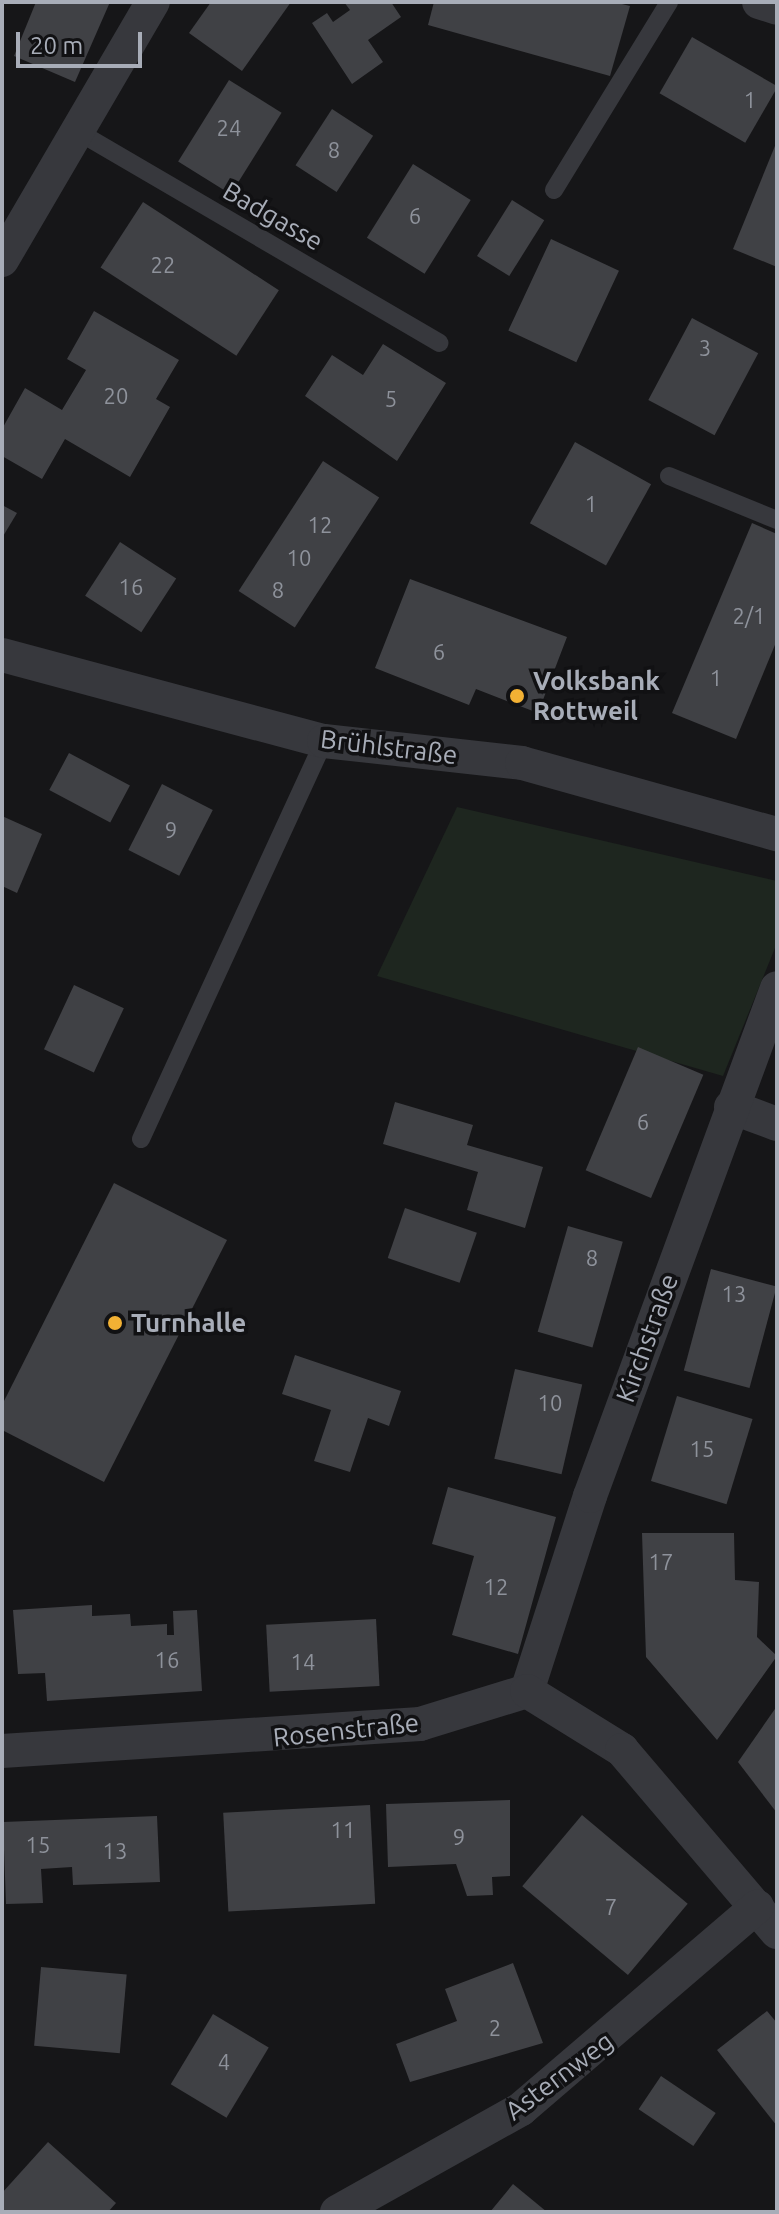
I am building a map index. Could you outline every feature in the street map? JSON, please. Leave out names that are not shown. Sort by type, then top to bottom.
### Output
[{"type":"street","points":[[2,260],[82,134],[153,2]]},
{"type":"street","points":[[759,2],[777,8]]},
{"type":"street","name":"Brühlstraße","points":[[2,655],[324,741],[522,763],[777,834]]},
{"type":"street","name":"Kirchstraße","points":[[527,1691],[731,1107],[777,988]]},
{"type":"street","points":[[731,1107],[777,1124]]},
{"type":"street","points":[[527,1691],[622,1750],[767,1919]]},
{"type":"street","name":"Rosenstraße","points":[[2,1751],[420,1724],[527,1691]]},
{"type":"street","name":"Asternweg","points":[[350,2209],[521,2109],[767,1919]]},
{"type":"lane","points":[[554,190],[669,2]]},
{"type":"lane","name":"Badgasse","points":[[82,134],[439,343]]},
{"type":"lane","points":[[669,476],[777,520]]},
{"type":"lane","points":[[141,1139],[324,741]]},
{"type":"shaded area","points":[[457,807],[777,881],[777,943],[723,1076],[377,976]]},
{"type":"building","points":[[36,2],[110,2],[75,82],[14,56]]},
{"type":"building","points":[[211,2],[291,2],[242,71],[189,33]]},
{"type":"building","points":[[344,2],[391,2],[401,17],[368,40],[383,62],[352,84],[312,23],[327,13],[333,22],[350,10]]},
{"type":"building","points":[[434,2],[614,2],[630,6],[610,76],[428,25]]},
{"type":"building","points":[[692,37],[777,86],[745,143],[660,93]]},
{"type":"building","points":[[229,80],[282,113],[231,194],[178,161]]},
{"type":"building","points":[[332,109],[373,136],[337,192],[296,165]]},
{"type":"building","points":[[777,141],[777,267],[733,249]]},
{"type":"building","points":[[413,164],[471,200],[425,274],[367,238]]},
{"type":"building","points":[[512,200],[544,220],[509,276],[477,256]]},
{"type":"building","points":[[143,202],[279,290],[236,356],[101,267]]},
{"type":"building","points":[[551,239],[619,271],[576,362],[508,331]]},
{"type":"building","points":[[94,311],[179,360],[156,399],[170,407],[130,477],[65,439],[42,479],[2,456],[2,429],[25,388],[62,410],[86,370],[67,359]]},
{"type":"building","points":[[692,318],[758,353],[715,435],[648,400]]},
{"type":"building","points":[[383,344],[446,383],[397,461],[305,396],[332,355],[363,375]]},
{"type":"building","points":[[575,442],[651,484],[606,566],[530,523]]},
{"type":"building","points":[[323,461],[379,497],[295,627],[239,591]]},
{"type":"building","points":[[2,505],[17,513],[2,538]]},
{"type":"building","points":[[752,523],[777,534],[777,640],[736,739],[672,713]]},
{"type":"building","points":[[120,542],[176,578],[141,632],[85,596]]},
{"type":"building","points":[[410,579],[567,637],[538,713],[476,689],[469,705],[375,668]]},
{"type":"building","points":[[69,753],[130,785],[110,822],[49,790]]},
{"type":"building","points":[[162,784],[213,810],[179,876],[128,850]]},
{"type":"building","points":[[2,816],[42,834],[17,893],[2,886]]},
{"type":"building","points":[[74,985],[124,1008],[94,1073],[44,1049]]},
{"type":"building","points":[[638,1047],[703,1075],[651,1198],[586,1170]]},
{"type":"building","points":[[395,1102],[473,1125],[467,1145],[543,1167],[525,1228],[467,1210],[478,1172],[383,1144]]},
{"type":"building","name":"Turnhalle","points":[[114,1183],[227,1240],[104,1482],[2,1430],[2,1405]]},
{"type":"building","points":[[405,1208],[477,1233],[460,1283],[388,1258]]},
{"type":"building","points":[[568,1226],[623,1242],[592,1347],[538,1332]]},
{"type":"building","points":[[711,1269],[777,1287],[750,1388],[684,1370]]},
{"type":"building","points":[[295,1355],[401,1391],[389,1426],[368,1418],[350,1472],[314,1461],[331,1410],[282,1394]]},
{"type":"building","points":[[515,1369],[582,1385],[562,1474],[494,1459]]},
{"type":"building","points":[[677,1396],[753,1419],[727,1504],[651,1481]]},
{"type":"building","points":[[448,1487],[556,1517],[518,1654],[452,1635],[474,1556],[432,1544]]},
{"type":"building","points":[[642,1533],[734,1533],[735,1580],[759,1582],[757,1637],[777,1656],[717,1740],[646,1657]]},
{"type":"building","points":[[92,1605],[92,1616],[130,1614],[131,1626],[167,1624],[167,1635],[174,1635],[173,1611],[197,1610],[202,1691],[47,1701],[45,1673],[18,1674],[13,1610]]},
{"type":"building","points":[[376,1619],[380,1686],[270,1692],[266,1625]]},
{"type":"building","points":[[777,1706],[777,1813],[738,1762]]},
{"type":"building","points":[[510,1800],[510,1876],[492,1877],[493,1895],[467,1896],[456,1864],[388,1867],[386,1804]]},
{"type":"building","points":[[370,1805],[375,1904],[228,1912],[223,1813]]},
{"type":"building","points":[[582,1815],[688,1904],[628,1975],[522,1886]]},
{"type":"building","points":[[157,1816],[160,1882],[73,1885],[72,1867],[41,1869],[43,1903],[6,1904],[3,1822]]},
{"type":"building","points":[[513,1963],[543,2043],[410,2082],[396,2044],[457,2021],[445,1989]]},
{"type":"building","points":[[41,1967],[127,1974],[120,2053],[34,2046]]},
{"type":"building","points":[[767,2011],[777,2023],[777,2126],[717,2050]]},
{"type":"building","points":[[213,2014],[269,2047],[226,2118],[171,2084]]},
{"type":"building","points":[[661,2076],[716,2113],[693,2146],[639,2109]]},
{"type":"building","points":[[48,2142],[116,2203],[108,2212],[2,2212],[2,2193]]},
{"type":"building","points":[[513,2184],[547,2212],[490,2212]]},
{"type":"place","name":"Volksbank Rottweil","points":[[517,696]]},
{"type":"place","name":"Turnhalle","points":[[115,1323]]}]
